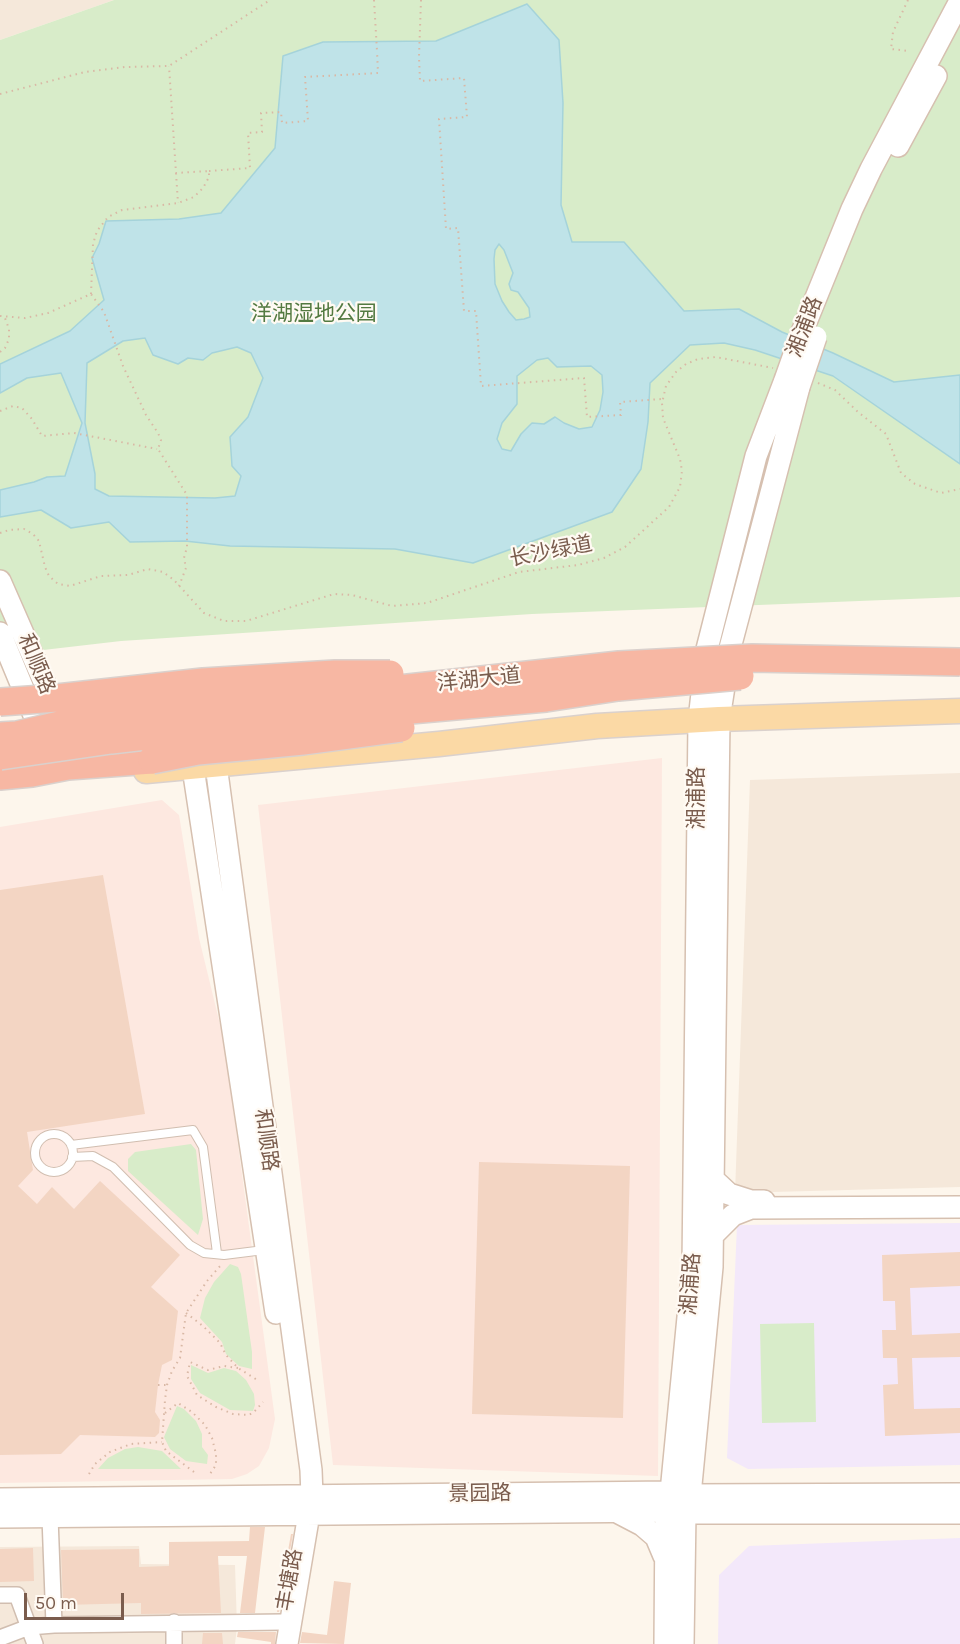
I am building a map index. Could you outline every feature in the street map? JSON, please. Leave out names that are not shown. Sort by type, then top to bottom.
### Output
[{"type":"highway","name":"洋湖大道","points":[[0,736],[17,735],[94,717],[399,689],[619,665],[752,658],[960,662]]},
{"type":"highway","points":[[0,702],[203,682],[286,677],[363,674],[511,676],[556,671]]},
{"type":"highway","name":"洋湖大道","points":[[0,756],[241,725],[546,698],[618,687],[755,675],[960,678]]},
{"type":"highway","points":[[0,776],[68,766],[152,760],[198,751],[412,727],[498,712],[546,698]]},
{"type":"main road","name":"湘浦路","points":[[684,1644],[675,1452],[693,1266],[709,720],[719,648],[794,379],[852,209],[960,1]]},
{"type":"main road","name":"湘浦路","points":[[809,334],[892,158],[960,31]]},
{"type":"main road","name":"和顺路","points":[[0,580],[47,718]]},
{"type":"main road","name":"和顺路","points":[[0,633],[47,718]]},
{"type":"main road","points":[[0,725],[107,707],[719,648],[960,650]]},
{"type":"main road","points":[[0,786],[439,744],[597,726],[960,711]]},
{"type":"main road","name":"湘浦路","points":[[665,1644],[666,1561],[678,1503],[712,1267],[714,1180],[709,720]]},
{"type":"main road","name":"和顺路","points":[[205,767],[265,1250],[306,1505]]},
{"type":"main road","name":"和顺路","points":[[205,767],[311,1470],[306,1505]]},
{"type":"main road","points":[[714,1180],[729,1194],[750,1201],[960,1200]]},
{"type":"main road","points":[[713,1235],[733,1215],[751,1208],[960,1207]]},
{"type":"main road","points":[[630,1492],[645,1486],[662,1470],[675,1452]]},
{"type":"main road","name":"景园路","points":[[0,1517],[50,1517],[630,1492],[678,1503],[960,1513]]},
{"type":"main road","name":"景园路","points":[[0,1499],[616,1512],[678,1503],[960,1494]]},
{"type":"main road","points":[[287,1644],[306,1505]]},
{"type":"main road","name":"丰塘路","points":[[279,1644],[306,1505]]},
{"type":"main road","points":[[616,1512],[642,1525],[656,1537],[666,1561]]},
{"type":"street","points":[[50,1517],[54,1625]]},
{"type":"street","points":[[0,1595],[17,1594],[35,1644]]},
{"type":"street","points":[[0,1638],[29,1627],[54,1625],[283,1622]]},
{"type":"street","points":[[174,1623],[174,1644]]},
{"type":"lane","points":[[71,1145],[193,1130],[203,1147],[217,1253]]},
{"type":"lane","points":[[51,1135],[63,1137],[71,1145],[72,1157],[66,1168],[54,1172],[42,1168],[35,1157],[40,1140],[51,1135]]},
{"type":"lane","points":[[72,1157],[93,1156],[113,1167],[190,1245],[204,1253],[224,1255],[265,1250]]},
{"type":"path","points":[[0,94],[85,72],[125,67],[169,66],[270,0]]},
{"type":"path","points":[[177,173],[250,168],[248,133],[262,132],[261,113],[281,112],[282,123],[308,121],[305,78],[378,73],[374,0]]},
{"type":"path","points":[[421,0],[420,81],[464,78],[466,117],[439,119],[447,229],[458,228],[464,311],[476,311],[481,386],[584,378],[587,417],[621,415],[620,402],[663,399],[666,386],[676,372],[686,364],[698,359],[716,357],[835,390],[886,434],[901,472],[915,484],[941,493],[960,489]]},
{"type":"path","points":[[908,0],[893,32],[891,49],[909,51]]},
{"type":"path","points":[[169,66],[178,203]]},
{"type":"path","points":[[179,586],[186,568],[184,558],[188,547],[187,495],[158,449],[160,440],[158,433],[146,415],[123,366],[104,312],[91,294],[93,244],[97,231],[108,217],[122,210],[178,203],[194,197],[203,188],[209,177],[209,171]]},
{"type":"path","points":[[0,316],[25,318],[48,313],[91,294]]},
{"type":"path","points":[[0,352],[5,348],[9,339],[9,328],[5,318]]},
{"type":"path","name":"长沙绿道","points":[[0,533],[24,529],[33,534],[39,541],[49,576],[58,585],[70,586],[101,576],[128,575],[148,569],[163,572],[204,613],[224,621],[246,621],[334,594],[351,595],[392,606],[428,603],[519,572],[578,565],[604,558],[625,547],[669,507],[680,487],[682,471],[680,459],[663,418],[663,399]]},
{"type":"path","points":[[0,411],[13,406],[22,408],[42,436],[74,434],[158,449]]},
{"type":"path","points":[[194,1472],[176,1461],[166,1451],[162,1442],[167,1385],[180,1358],[186,1313],[207,1281],[220,1266],[229,1260]]},
{"type":"path","points":[[186,1313],[220,1343],[226,1355],[238,1368],[260,1381]]},
{"type":"path","points":[[238,1368],[224,1366],[208,1371],[190,1362],[187,1377],[197,1395],[233,1414],[249,1414],[263,1402]]},
{"type":"path","points":[[158,1385],[167,1385]]},
{"type":"path","points":[[163,1415],[178,1403],[192,1412],[205,1425],[212,1438],[216,1454],[216,1465],[210,1474]]},
{"type":"path","points":[[89,1474],[95,1464],[110,1452],[131,1444],[162,1442]]},
{"type":"shaded area","points":[[0,0],[114,0],[0,40]]},
{"type":"shaded area","points":[[662,758],[658,1476],[333,1465],[258,805]]},
{"type":"shaded area","points":[[960,773],[960,1187],[735,1193],[750,780]]},
{"type":"shaded area","points":[[162,800],[179,815],[199,938],[224,1041],[275,1419],[269,1448],[259,1466],[247,1474],[232,1479],[0,1483],[0,827]]},
{"type":"shaded area","points":[[960,1223],[960,1465],[748,1469],[727,1458],[737,1225]]},
{"type":"shaded area","points":[[960,1538],[960,1644],[718,1644],[719,1575],[749,1546]]},
{"type":"shaded area","points":[[139,1546],[141,1564],[235,1565],[237,1627],[235,1644],[0,1644],[0,1547]]},
{"type":"green space","name":"洋湖湿地公园","points":[[114,0],[960,0],[960,597],[532,614],[121,641],[0,655],[0,40]]},
{"type":"green space","points":[[191,1144],[196,1150],[203,1219],[198,1235],[128,1171],[128,1159],[135,1152]]},
{"type":"green space","points":[[230,1264],[238,1267],[241,1274],[252,1352],[252,1369],[239,1366],[226,1354],[222,1342],[200,1318],[205,1298],[214,1282]]},
{"type":"green space","points":[[814,1323],[816,1422],[762,1423],[760,1324]]},
{"type":"green space","points":[[191,1365],[208,1373],[224,1368],[236,1371],[246,1380],[254,1394],[253,1411],[230,1410],[200,1393],[191,1379]]},
{"type":"green space","points":[[177,1406],[184,1409],[196,1421],[202,1434],[202,1447],[208,1455],[207,1464],[186,1461],[170,1449],[164,1437]]},
{"type":"green space","points":[[138,1447],[162,1451],[181,1469],[98,1469],[108,1458],[125,1449]]},
{"type":"water","points":[[527,4],[559,40],[563,103],[561,205],[572,242],[624,242],[684,311],[739,309],[782,332],[894,382],[960,375],[960,464],[833,376],[755,350],[724,343],[690,345],[650,383],[648,422],[641,469],[612,512],[473,563],[395,549],[230,546],[185,541],[130,542],[109,522],[71,528],[41,510],[0,517],[0,490],[47,477],[65,476],[82,423],[61,373],[27,378],[0,393],[0,364],[70,331],[104,300],[92,258],[106,221],[179,219],[221,213],[275,148],[283,56],[323,42],[436,41]],"holes":[[[499,244],[504,250],[513,273],[509,284],[511,290],[518,292],[529,308],[530,317],[516,320],[502,301],[495,284],[494,259],[495,250]],[[145,338],[153,355],[178,364],[188,358],[203,360],[212,353],[237,347],[251,353],[263,378],[248,417],[230,437],[232,466],[241,476],[235,496],[215,498],[109,496],[95,489],[95,474],[85,423],[87,363],[123,341]],[[548,358],[557,367],[591,366],[602,375],[603,392],[600,410],[592,427],[579,429],[555,417],[544,424],[532,423],[521,434],[511,451],[502,449],[497,439],[502,423],[517,404],[517,376],[537,360]]]},
{"type":"building","points":[[103,875],[145,1114],[27,1132],[33,1170],[18,1186],[37,1204],[52,1187],[74,1209],[100,1181],[180,1255],[151,1287],[178,1311],[172,1360],[162,1365],[155,1412],[160,1420],[159,1433],[155,1437],[80,1435],[61,1454],[0,1455],[0,890]]},
{"type":"building","points":[[479,1162],[630,1166],[623,1418],[472,1414]]},
{"type":"building","points":[[960,1252],[960,1286],[910,1288],[912,1335],[960,1333],[960,1357],[912,1358],[914,1409],[960,1408],[960,1433],[885,1436],[883,1385],[898,1384],[897,1358],[883,1358],[882,1330],[896,1330],[895,1301],[883,1301],[882,1255]]},
{"type":"building","points":[[250,1527],[265,1527],[255,1613],[240,1613],[247,1556],[218,1556],[221,1613],[141,1614],[141,1603],[63,1605],[61,1550],[139,1549],[139,1567],[169,1566],[169,1542],[249,1541]]},
{"type":"building","points":[[291,1534],[293,1534],[279,1612],[277,1612]]},
{"type":"building","points":[[33,1548],[34,1581],[0,1582],[0,1549]]},
{"type":"building","points":[[334,1581],[351,1583],[344,1644],[300,1643],[302,1632],[327,1635]]},
{"type":"building","points":[[238,1632],[276,1632],[275,1644],[237,1637]]},
{"type":"building","points":[[203,1633],[222,1633],[223,1644],[202,1644]]}]
